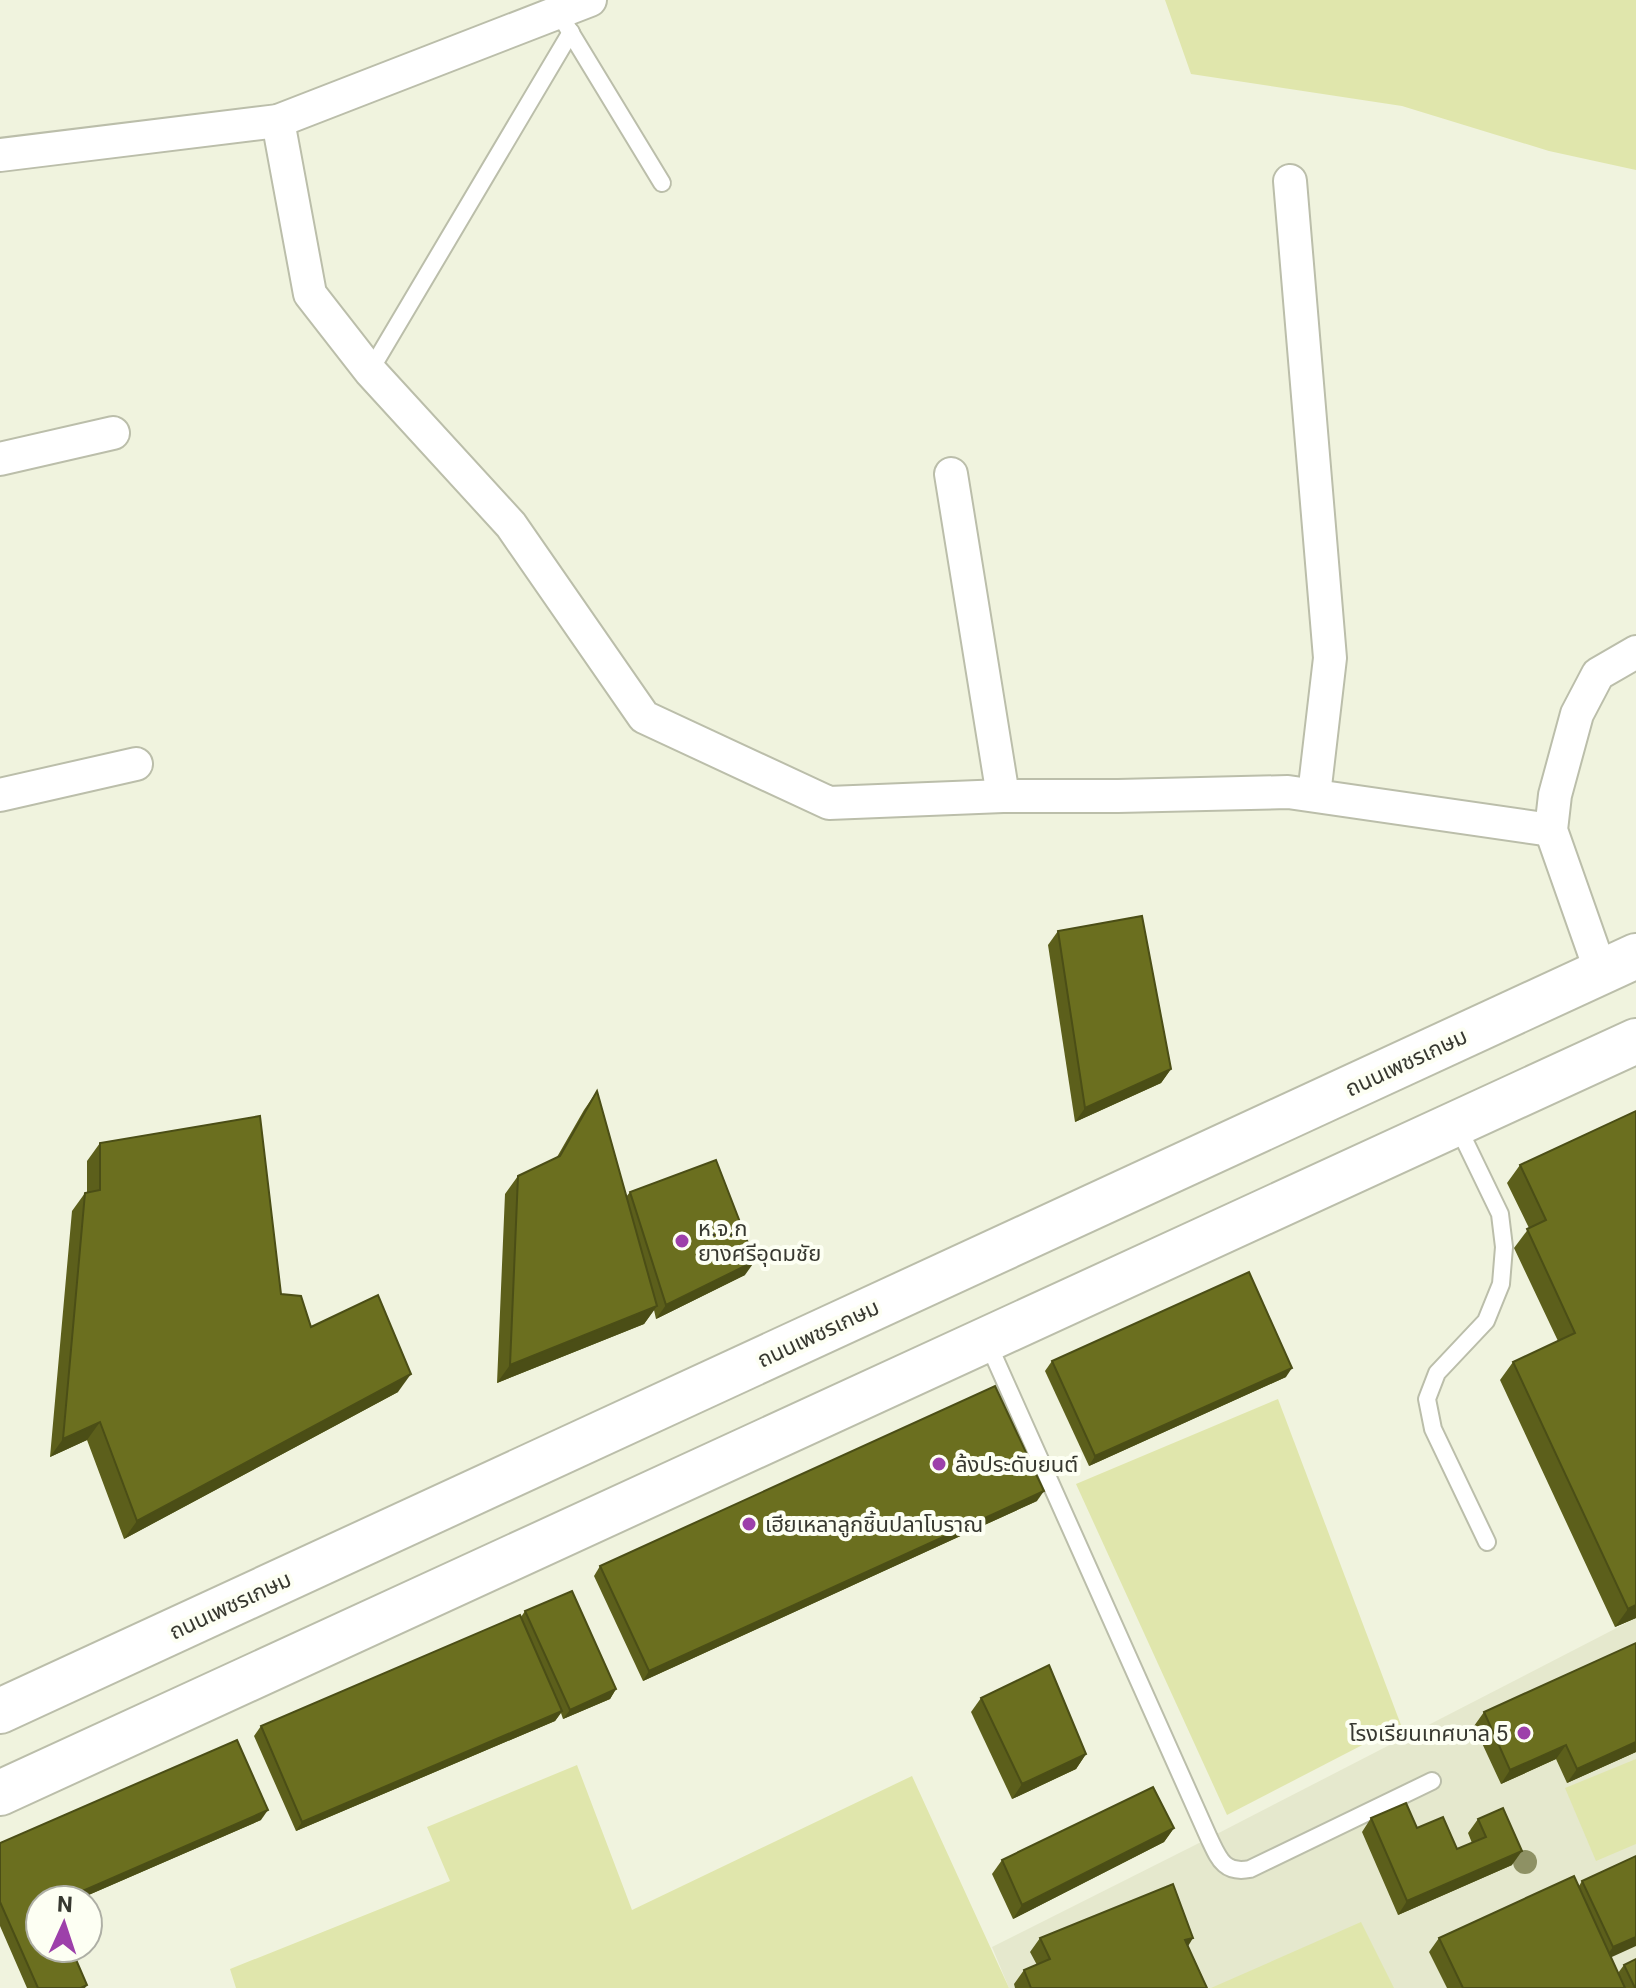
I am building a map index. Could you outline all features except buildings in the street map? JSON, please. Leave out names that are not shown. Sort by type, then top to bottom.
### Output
[{"type":"main road","name":"ถนนเพชรเกษม","points":[[0,1711],[1618,964]]},
{"type":"main road","points":[[0,1793],[1636,1041]]},
{"type":"street","points":[[0,155],[278,121],[565,23],[590,0]]},
{"type":"street","points":[[278,121],[310,294],[370,371],[511,525],[644,717],[829,803],[1003,796],[1288,792],[1551,830]]},
{"type":"street","points":[[1290,181],[1330,658],[1314,795]]},
{"type":"street","points":[[0,459],[113,433]]},
{"type":"street","points":[[951,474],[1003,796]]},
{"type":"street","points":[[1618,964],[1551,830],[1555,795],[1577,714],[1598,674],[1636,652]]},
{"type":"street","points":[[0,795],[136,764]]},
{"type":"lane","points":[[370,371],[565,23],[662,183]]},
{"type":"lane","points":[[1456,1124],[1500,1214],[1504,1247],[1501,1284],[1486,1321],[1437,1373],[1427,1399],[1433,1429],[1487,1542]]},
{"type":"lane","points":[[987,1340],[1209,1838],[1227,1867],[1238,1871],[1250,1869],[1432,1781]]},
{"type":"shaded area","name":"โรงเรียนเทศบาล 5","points":[[1636,1618],[1636,1988],[1009,1988],[992,1947]]},
{"type":"green space","points":[[1165,0],[1636,0],[1636,170],[1549,151],[1402,106],[1191,74]]},
{"type":"green space","points":[[1278,1399],[1401,1725],[1227,1815],[1076,1484]]},
{"type":"green space","points":[[1636,1759],[1636,1844],[1596,1861],[1565,1788]]},
{"type":"green space","points":[[577,1765],[632,1910],[912,1776],[1009,1988],[236,1988],[230,1969],[450,1881],[427,1827]]},
{"type":"green space","points":[[1361,1922],[1394,1988],[1211,1988]]},
{"type":"place","name":"ห.จ.ก ยางศรีอุดมชัย","points":[[682,1241]]},
{"type":"place","name":"ล้งประดับยนต์","points":[[939,1464]]},
{"type":"place","name":"เฮียเหลาลูกชิ้นปลาโบราณ","points":[[749,1524]]},
{"type":"place","name":"โรงเรียนเทศบาล 5","points":[[1524,1733]]}]
